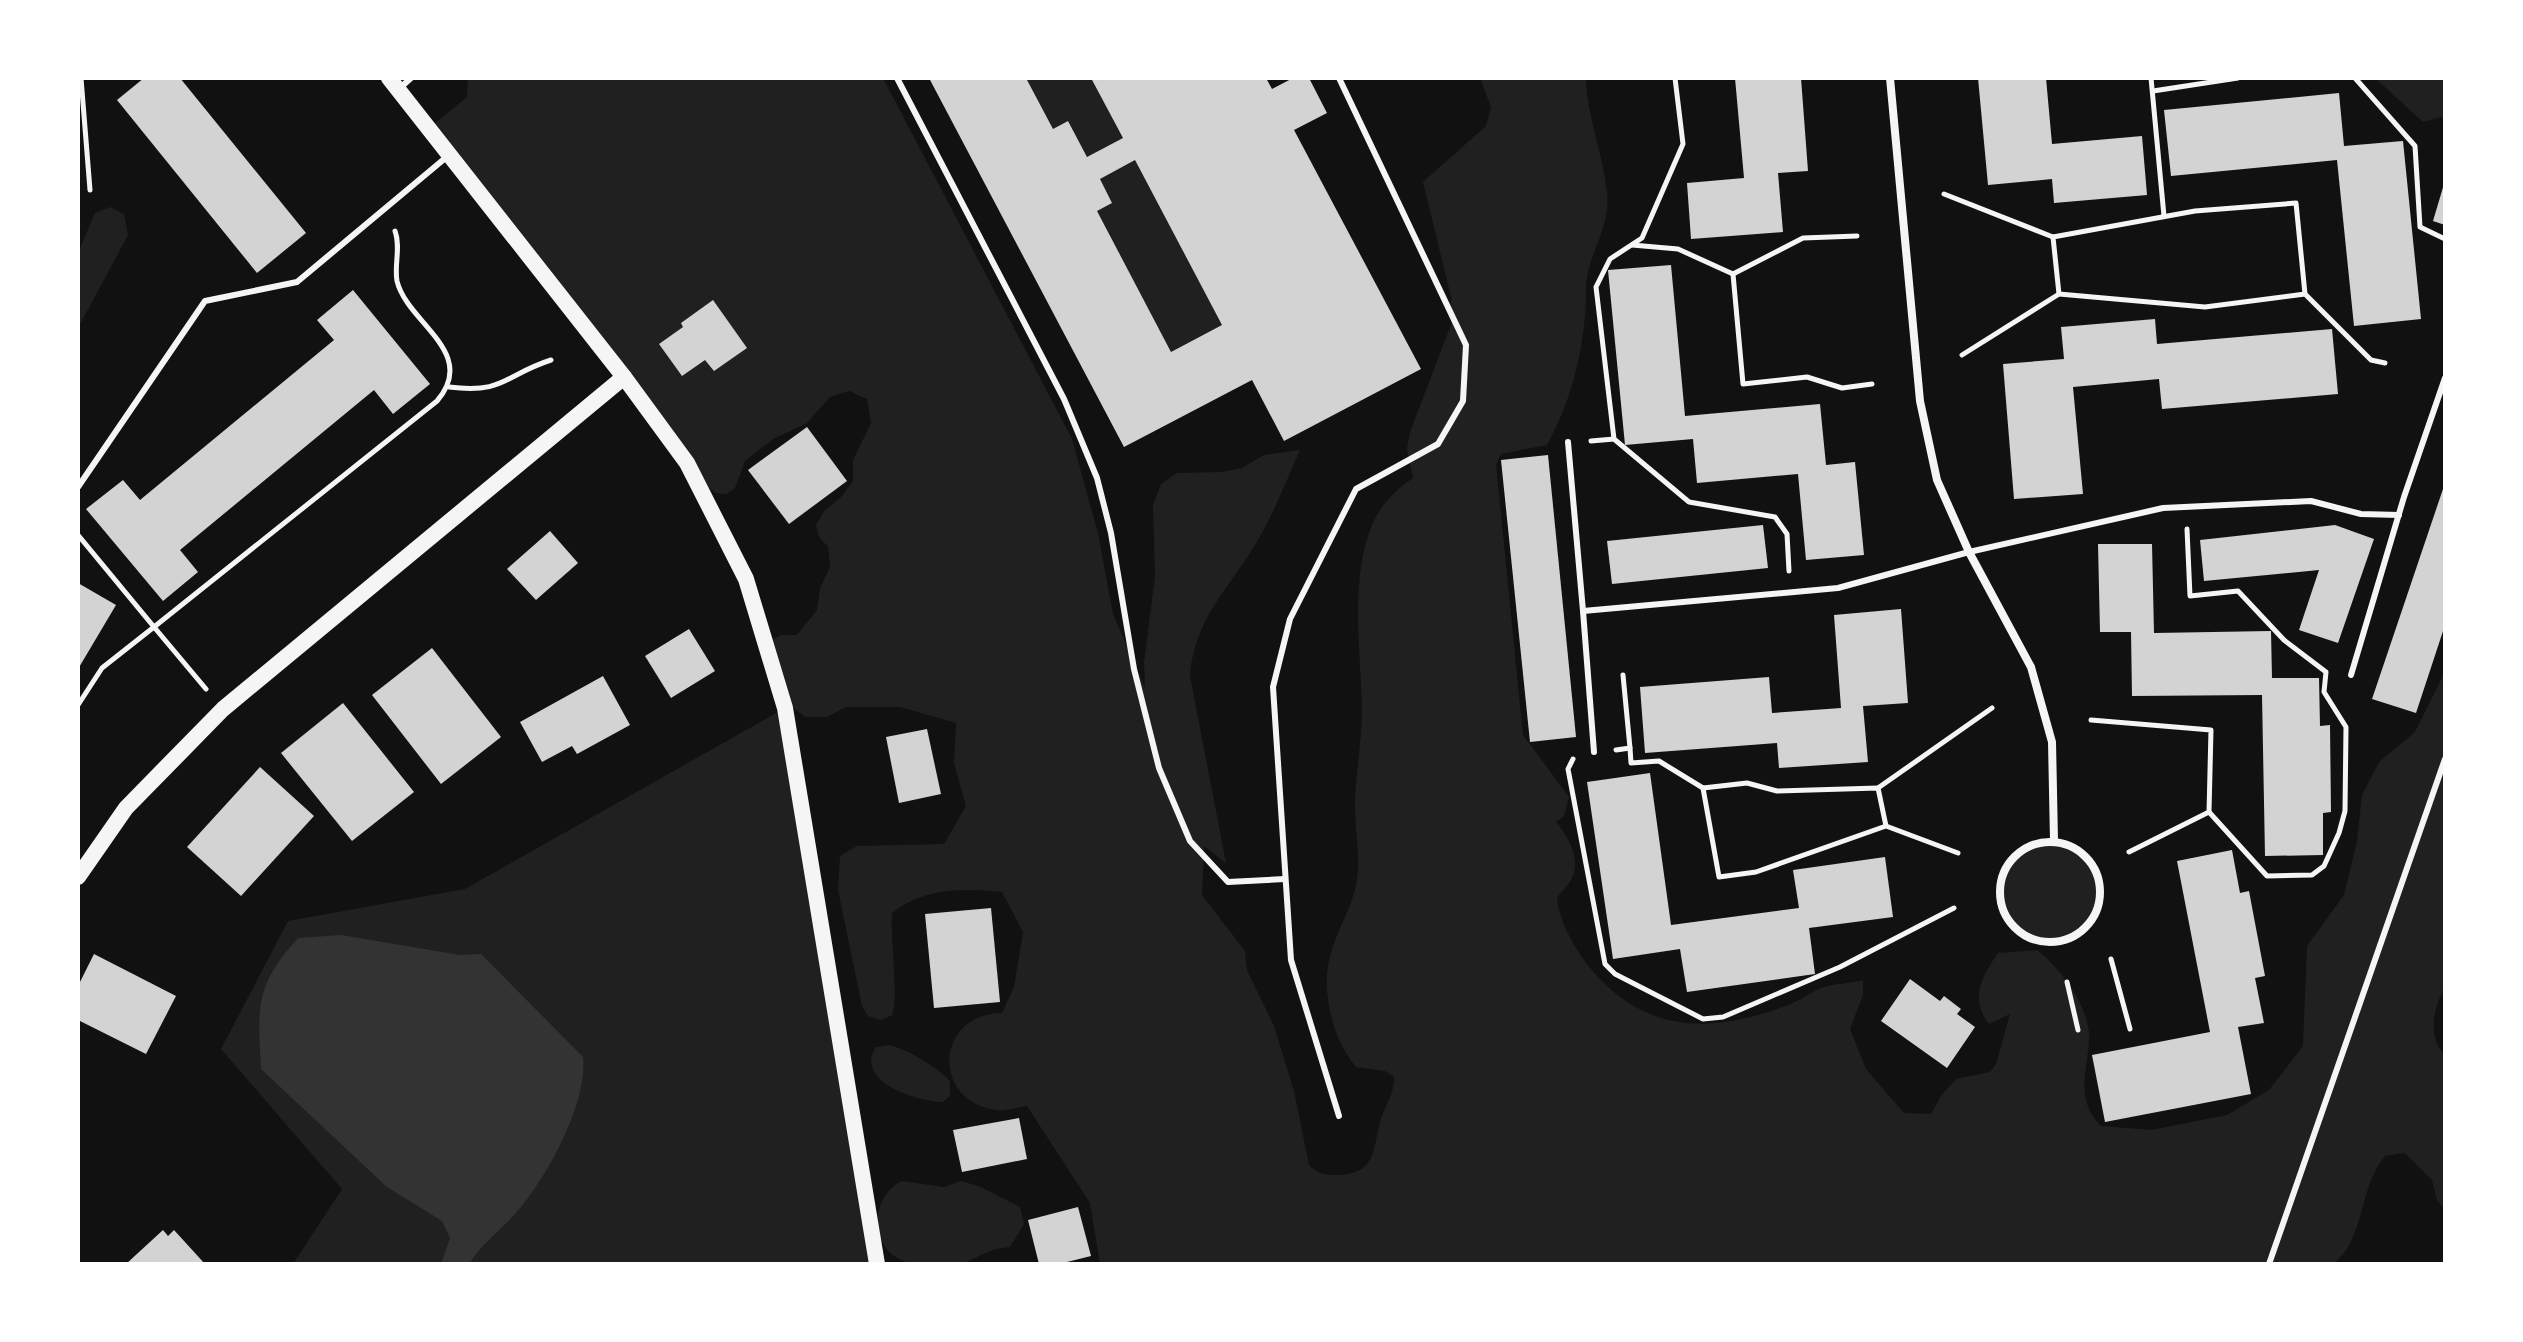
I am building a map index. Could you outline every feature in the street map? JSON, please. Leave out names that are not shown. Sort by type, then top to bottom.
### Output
[{"type":"main road","points":[[393,84],[624,377],[687,463],[746,579],[785,708],[877,1264]]},
{"type":"main road","points":[[78,877],[126,808],[223,709],[624,377]]},
{"type":"street","points":[[1890,78],[1920,401],[1937,480],[1969,552],[2031,667],[2052,742],[2054,841]]},
{"type":"street","points":[[2054,841],[2071,845],[2096,870],[2100,904],[2093,920],[2080,933],[2065,941],[2047,943],[2018,932],[2007,919],[1999,889],[2003,873],[2017,854],[2037,842],[2054,841]]},
{"type":"lane","points":[[393,84],[411,78]]},
{"type":"lane","points":[[897,78],[1064,399],[1097,478],[1111,533],[1134,669],[1159,768],[1190,841],[1228,882],[1285,879]]},
{"type":"lane","points":[[1339,78],[1466,345],[1463,401],[1438,444],[1356,489],[1290,619],[1273,687],[1291,960],[1339,1116]]},
{"type":"lane","points":[[78,487],[205,301],[297,282],[449,155]]},
{"type":"lane","points":[[2351,675],[2399,515],[2445,378]]},
{"type":"lane","points":[[1568,442],[1594,752]]},
{"type":"lane","points":[[1583,611],[1838,588],[1969,552],[2163,508],[2311,501],[2361,514],[2399,515]]},
{"type":"lane","points":[[2269,1264],[2445,759]]},
{"type":"path","points":[[81,78],[90,190]]},
{"type":"path","points":[[1675,78],[1683,144],[1642,238],[1610,259],[1596,287],[1614,439],[1689,502],[1775,517],[1787,534],[1790,593]]},
{"type":"path","points":[[2151,78],[2164,216]]},
{"type":"path","points":[[2153,91],[2238,78]]},
{"type":"path","points":[[2355,78],[2415,146],[2420,227],[2445,239]]},
{"type":"path","points":[[1944,194],[2053,237],[2164,216],[2296,203],[2305,294],[2371,360],[2385,363]]},
{"type":"path","points":[[78,705],[102,668],[437,401],[449,387],[449,366],[440,341],[403,296],[397,280],[397,238],[386,207]]},
{"type":"path","points":[[1733,274],[1803,238],[1857,236]]},
{"type":"path","points":[[2053,237],[2059,294]]},
{"type":"path","points":[[1631,244],[1678,249],[1733,274]]},
{"type":"path","points":[[1733,274],[1743,384],[1807,377],[1842,388],[1872,384]]},
{"type":"path","points":[[1962,355],[2059,294],[2205,307],[2305,294]]},
{"type":"path","points":[[449,387],[479,391],[498,386],[530,367],[551,360]]},
{"type":"path","points":[[2091,720],[2211,730],[2209,812],[2267,876],[2312,875],[2324,866],[2345,811],[2346,727],[2324,692],[2326,672],[2261,618],[2248,598],[2238,591],[2190,596],[2185,507]]},
{"type":"path","points":[[78,535],[223,709]]},
{"type":"path","points":[[1623,675],[1631,763],[1659,761],[1703,788],[1747,783],[1777,791],[1878,788],[1992,708]]},
{"type":"path","points":[[1630,748],[1573,758],[1568,769],[1600,954],[1615,974],[1703,1019],[1723,1017],[1840,967],[1954,908]]},
{"type":"path","points":[[1703,788],[1719,877],[1756,872],[1886,826],[1958,853]]},
{"type":"path","points":[[1878,788],[1886,826]]},
{"type":"path","points":[[2129,852],[2209,812]]},
{"type":"path","points":[[2111,959],[2130,1029]]},
{"type":"path","points":[[2067,982],[2078,1030]]},
{"type":"shaded area","points":[[468,78],[883,78],[1072,439],[1098,533],[1113,614],[1145,688],[1144,663],[1155,576],[1153,505],[1161,484],[1177,473],[1222,472],[1242,468],[1264,455],[1300,450],[1262,534],[1205,622],[1193,656],[1190,676],[1226,863],[1204,846],[1202,895],[1245,951],[1247,970],[1274,1026],[1294,1091],[1309,1165],[1322,1173],[1337,1175],[1360,1170],[1367,1164],[1394,1083],[1394,1077],[1385,1071],[1356,1067],[1344,1050],[1330,1010],[1327,971],[1335,940],[1352,898],[1358,868],[1355,807],[1362,722],[1358,615],[1361,567],[1376,516],[1390,498],[1413,478],[1407,449],[1410,432],[1452,322],[1451,297],[1423,182],[1486,126],[1491,107],[1480,78],[1586,78],[1607,203],[1605,222],[1587,274],[1586,310],[1577,366],[1562,415],[1547,445],[1501,454],[1496,464],[1523,735],[1569,797],[1564,816],[1556,822],[1570,843],[1575,868],[1557,899],[1567,932],[1585,962],[1621,998],[1643,1011],[1688,1023],[1737,1020],[1762,1014],[1826,986],[1863,980],[1863,995],[1850,1029],[1866,1069],[1904,1113],[1931,1114],[1956,1079],[1990,1072],[1996,1064],[2010,1014],[1989,1024],[1983,1014],[1980,987],[1992,962],[1998,953],[2037,950],[2064,978],[2085,1014],[2089,1038],[2085,1095],[2093,1116],[2101,1126],[2151,1130],[2227,1115],[2269,1090],[2303,1046],[2307,946],[2344,895],[2357,841],[2362,795],[2379,762],[2415,732],[2445,672],[2445,988],[2437,1004],[2434,1031],[2439,1048],[2445,1055],[2445,1210],[2437,1200],[2432,1180],[2405,1153],[2385,1156],[2376,1169],[2352,1240],[2334,1264],[1100,1264],[1090,1203],[1027,1106],[1000,1110],[975,1103],[960,1091],[951,1075],[950,1058],[954,1041],[964,1027],[980,1017],[1002,1013],[1014,987],[1023,932],[1002,892],[973,890],[931,894],[892,913],[895,996],[892,1015],[881,1020],[868,1016],[862,1006],[838,890],[840,856],[857,846],[944,844],[966,806],[954,763],[956,723],[900,707],[846,707],[827,717],[805,717],[790,705],[772,640],[781,635],[797,635],[817,610],[820,588],[830,567],[828,547],[819,537],[816,525],[824,511],[842,496],[853,481],[853,460],[871,423],[867,399],[849,391],[830,397],[807,423],[773,439],[745,461],[735,488],[727,494],[716,493],[700,482],[429,128],[467,97]]},
{"type":"shaded area","points":[[1026,78],[1091,78],[1123,138],[1087,157],[1068,121],[1053,129]]},
{"type":"shaded area","points":[[2375,78],[2445,78],[2445,116],[2423,122]]},
{"type":"shaded area","points":[[1135,160],[1222,325],[1171,352],[1097,211],[1112,203],[1100,179]]},
{"type":"shaded area","points":[[110,207],[124,214],[128,235],[78,328],[78,253],[95,213]]},
{"type":"shaded area","points":[[785,708],[877,1264],[293,1264],[342,1189],[221,1049],[288,921],[465,889]]},
{"type":"shaded area","points":[[2040,842],[2060,842],[2086,856],[2097,873],[2100,892],[2097,911],[2086,928],[2060,942],[2040,942],[2022,934],[2008,920],[2000,902],[2000,882],[2008,864],[2022,850]]},
{"type":"shaded area","points":[[341,935],[460,955],[481,954],[583,1057],[579,1096],[551,1162],[527,1199],[469,1264],[441,1264],[450,1238],[442,1221],[387,1187],[261,1069],[260,1013],[273,970],[298,938]]},
{"type":"shaded area","points":[[890,1045],[915,1055],[943,1075],[950,1081],[950,1096],[943,1102],[918,1098],[904,1094],[880,1079],[873,1070],[871,1059],[876,1047]]},
{"type":"shaded area","points":[[902,1181],[944,1187],[961,1181],[981,1187],[1020,1207],[1024,1224],[1010,1247],[954,1265],[910,1263],[896,1258],[886,1248],[878,1224],[883,1199],[891,1188]]},
{"type":"building","points":[[144,78],[180,78],[306,233],[257,273],[117,100]]},
{"type":"building","points":[[929,78],[1026,78],[1053,129],[1068,121],[1087,157],[1123,138],[1091,78],[1266,78],[1272,89],[1293,78],[1309,78],[1327,113],[1294,130],[1421,369],[1284,441],[1252,380],[1124,447]],"holes":[[[1135,160],[1222,325],[1171,352],[1097,211],[1112,203],[1100,179]]]},
{"type":"building","points":[[1735,78],[1801,78],[1808,171],[1778,173],[1783,232],[1691,239],[1687,183],[1744,178]]},
{"type":"building","points":[[1978,78],[2046,78],[2052,144],[2142,136],[2147,195],[2054,203],[2052,179],[1988,185]]},
{"type":"building","points":[[2339,93],[2344,146],[2403,141],[2421,319],[2354,326],[2337,160],[2171,176],[2164,110]]},
{"type":"building","points":[[2445,184],[2445,225],[2433,221]]},
{"type":"building","points":[[1671,265],[1685,416],[1820,404],[1826,465],[1855,462],[1864,555],[1806,560],[1798,474],[1697,483],[1693,439],[1625,445],[1608,270]]},
{"type":"building","points":[[353,290],[430,384],[393,414],[374,390],[180,550],[198,572],[163,601],[86,509],[123,480],[140,500],[334,340],[317,320]]},
{"type":"building","points":[[713,300],[747,348],[714,371],[705,360],[682,376],[659,344]]},
{"type":"building","points":[[2155,319],[2157,344],[2332,329],[2338,394],[2162,409],[2159,379],[2073,387],[2083,494],[2014,499],[2003,364],[2064,359],[2061,327]]},
{"type":"building","points":[[807,427],[847,481],[789,524],[748,470]]},
{"type":"building","points":[[1548,455],[1576,737],[1530,742],[1501,460]]},
{"type":"building","points":[[2444,486],[2445,625],[2416,713],[2372,699]]},
{"type":"building","points":[[1763,525],[1768,568],[1612,584],[1607,541]]},
{"type":"building","points":[[2335,525],[2374,539],[2338,643],[2299,630],[2319,570],[2204,581],[2200,540]]},
{"type":"building","points":[[550,531],[578,563],[536,600],[507,569]]},
{"type":"building","points":[[2098,544],[2152,544],[2154,633],[2271,631],[2272,678],[2319,678],[2320,726],[2330,725],[2331,812],[2323,813],[2323,855],[2265,856],[2262,695],[2132,696],[2131,632],[2100,632]]},
{"type":"building","points":[[78,583],[116,605],[78,669]]},
{"type":"building","points":[[1901,609],[1908,703],[1863,706],[1868,762],[1779,768],[1777,743],[1645,753],[1640,687],[1769,677],[1772,713],[1841,708],[1834,615]]},
{"type":"building","points":[[689,629],[715,671],[671,698],[645,656]]},
{"type":"building","points":[[432,648],[501,737],[441,784],[372,695]]},
{"type":"building","points":[[603,676],[630,725],[577,754],[572,746],[542,762],[520,722]]},
{"type":"building","points":[[343,703],[414,792],[352,841],[281,753]]},
{"type":"building","points":[[927,729],[941,794],[899,803],[886,737]]},
{"type":"building","points":[[260,767],[314,816],[241,896],[187,847]]},
{"type":"building","points":[[1650,773],[1671,925],[1799,908],[1793,870],[1885,857],[1893,917],[1809,928],[1815,974],[1687,992],[1680,949],[1613,959],[1587,782]]},
{"type":"building","points":[[2232,850],[2240,893],[2249,891],[2265,976],[2255,978],[2264,1023],[2238,1027],[2251,1094],[2105,1122],[2092,1055],[2210,1032],[2177,861]]},
{"type":"building","points":[[991,908],[1000,1002],[934,1008],[925,914]]},
{"type":"building","points":[[94,954],[176,996],[146,1054],[78,1020],[78,986]]},
{"type":"building","points":[[1910,979],[1940,1001],[1944,996],[1961,1009],[1957,1014],[1975,1027],[1947,1068],[1881,1021]]},
{"type":"building","points":[[1019,1118],[1027,1159],[962,1172],[953,1130]]},
{"type":"building","points":[[1078,1207],[1091,1256],[1059,1264],[1039,1264],[1028,1220]]},
{"type":"building","points":[[163,1230],[168,1236],[174,1230],[205,1264],[126,1264]]}]
